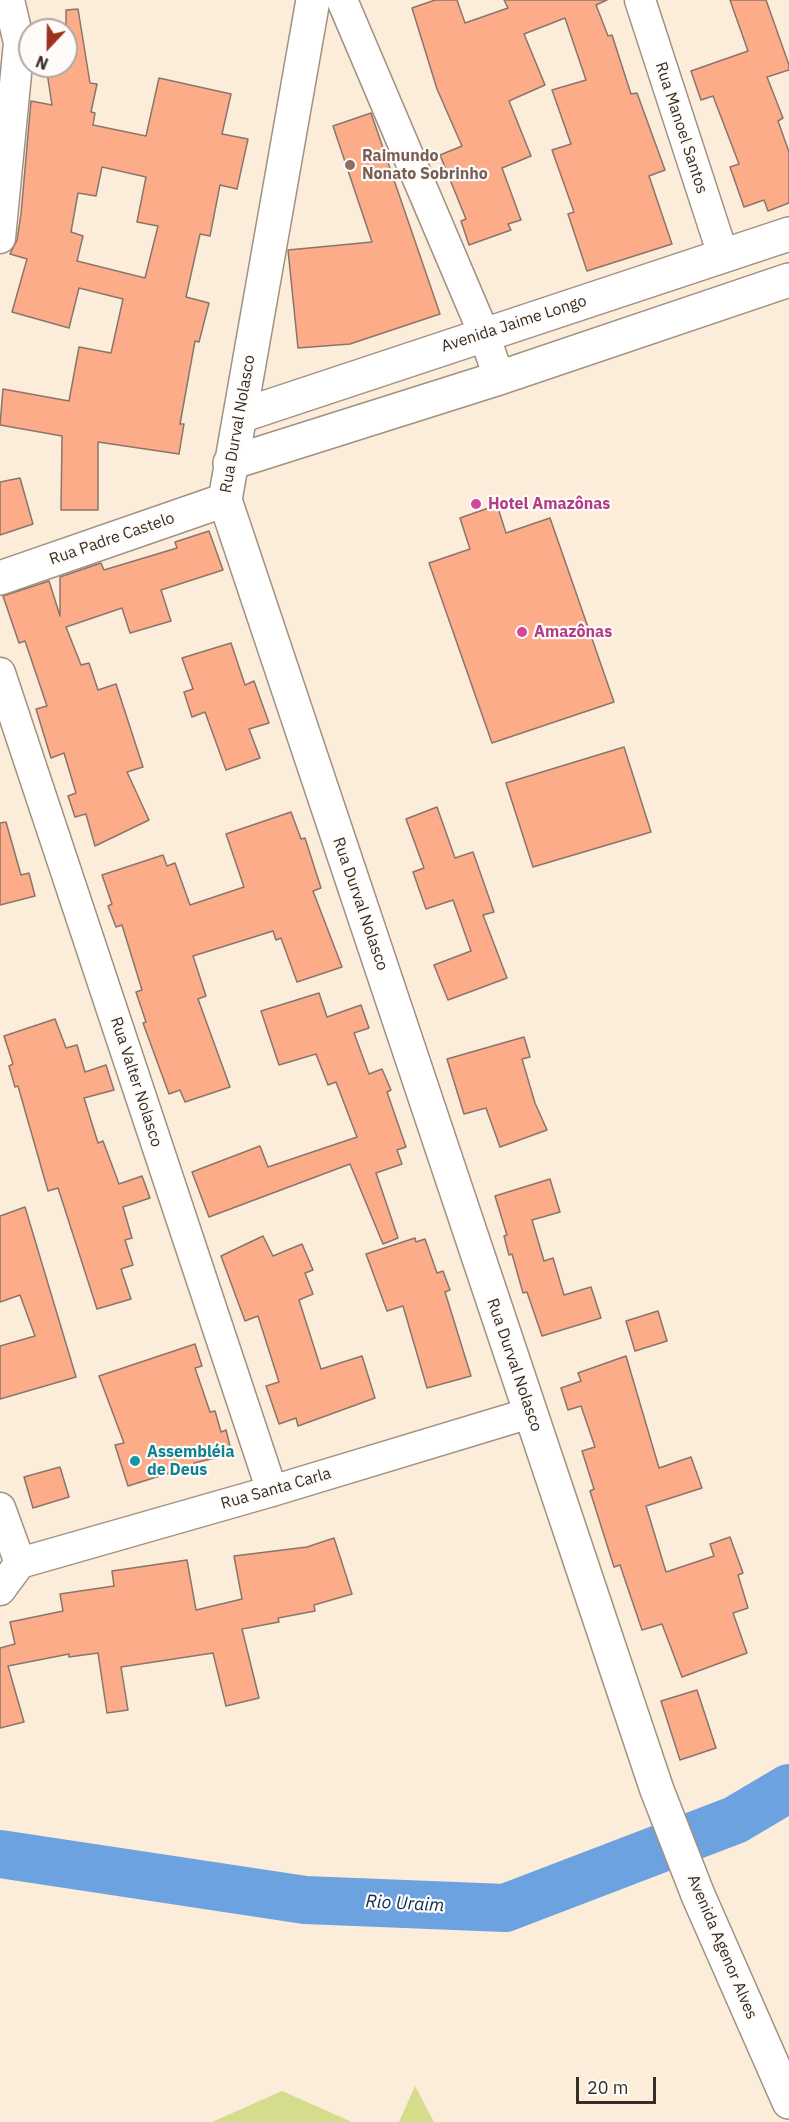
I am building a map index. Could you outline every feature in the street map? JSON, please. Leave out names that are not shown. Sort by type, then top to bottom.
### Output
[{"type":"street","points":[[0,238],[19,43],[9,0]]},
{"type":"street","name":"Rua Durval Nolasco","points":[[313,0],[225,500],[657,1790]]},
{"type":"street","points":[[342,0],[484,334],[499,378]]},
{"type":"street","name":"Rua Manoel Santos","points":[[640,0],[723,255]]},
{"type":"street","name":"Avenida Jaime Longo","points":[[240,416],[789,234]]},
{"type":"street","points":[[230,463],[499,378],[789,280]]},
{"type":"street","name":"Rua Padre Castelo","points":[[0,578],[225,500]]},
{"type":"street","name":"Rua Valter Nolasco","points":[[0,673],[272,1491]]},
{"type":"street","name":"Rua Santa Carla","points":[[20,1563],[272,1491],[530,1413]]},
{"type":"street","points":[[0,1508],[20,1563],[0,1590]]},
{"type":"street","name":"Avenida Agenor Alves","points":[[657,1790],[699,1894],[789,2102]]},
{"type":"green space","points":[[415,2086],[434,2122],[399,2122]]},
{"type":"green space","points":[[282,2091],[352,2122],[212,2122]]},
{"type":"building","points":[[435,0],[457,0],[465,23],[508,8],[504,0],[607,0],[596,5],[608,36],[612,35],[631,94],[637,93],[665,170],[649,176],[672,244],[587,271],[568,214],[574,212],[552,150],[571,144],[552,90],[586,80],[565,18],[524,34],[545,85],[509,101],[531,156],[502,168],[521,220],[508,224],[511,230],[469,245],[461,221],[466,219],[440,155],[462,146],[437,89],[412,8]]},
{"type":"building","points":[[730,0],[766,0],[789,65],[789,70],[767,77],[783,118],[778,121],[789,152],[789,203],[768,211],[764,200],[744,207],[730,167],[739,164],[713,96],[701,100],[691,71],[748,51]]},
{"type":"building","points":[[78,9],[90,83],[97,84],[91,112],[95,113],[93,125],[146,136],[159,78],[231,94],[222,134],[248,139],[237,189],[220,185],[210,236],[200,234],[186,297],[209,303],[199,342],[195,341],[180,424],[184,424],[179,454],[98,442],[98,510],[61,510],[62,436],[0,425],[3,389],[69,401],[79,347],[111,353],[123,299],[79,288],[69,328],[12,312],[27,259],[10,254],[17,240],[21,214],[31,101],[52,105],[48,78],[78,78],[78,18],[66,18],[66,10]],"holes":[[[102,167],[146,177],[137,222],[158,226],[145,278],[77,261],[83,236],[71,232],[78,193],[96,196]]]},
{"type":"building","points":[[371,113],[440,314],[350,344],[298,348],[288,250],[372,242],[333,126]]},
{"type":"building","points":[[20,478],[33,524],[0,535],[0,482]]},
{"type":"building","name":"Amazônas","points":[[497,505],[506,533],[550,518],[614,702],[492,743],[429,563],[470,549],[460,518]]},
{"type":"building","points":[[209,531],[223,570],[161,590],[171,621],[130,633],[122,608],[66,627],[81,665],[89,663],[98,690],[116,684],[143,767],[127,772],[149,820],[95,846],[86,814],[75,817],[68,796],[76,793],[64,753],[51,758],[36,709],[47,706],[25,641],[19,643],[3,596],[49,581],[60,616],[60,577],[101,563],[104,570],[177,548],[175,542]]},
{"type":"building","points":[[231,643],[245,685],[254,681],[269,723],[249,729],[260,758],[226,770],[205,712],[192,717],[184,692],[193,689],[182,658]]},
{"type":"building","points":[[624,747],[651,832],[533,867],[506,783]]},
{"type":"building","points":[[437,807],[455,858],[473,852],[494,912],[483,915],[507,978],[448,1000],[434,965],[471,951],[453,900],[426,909],[413,872],[424,868],[406,819]]},
{"type":"building","points":[[291,812],[301,839],[305,838],[321,888],[313,891],[342,967],[297,982],[281,938],[276,940],[273,931],[193,956],[206,996],[198,999],[230,1087],[185,1102],[180,1090],[169,1094],[143,1023],[146,1022],[136,992],[142,990],[122,925],[116,927],[108,906],[112,904],[102,875],[163,855],[167,866],[175,863],[190,905],[244,887],[226,834]]},
{"type":"building","points":[[6,822],[21,875],[29,873],[35,896],[0,905],[0,823]]},
{"type":"building","points":[[319,993],[327,1017],[361,1005],[369,1028],[354,1033],[369,1074],[382,1069],[391,1090],[387,1092],[406,1147],[397,1150],[402,1164],[376,1173],[398,1238],[383,1244],[350,1164],[209,1217],[192,1172],[260,1146],[268,1167],[357,1137],[336,1082],[328,1085],[316,1054],[279,1065],[261,1011]]},
{"type":"building","points":[[55,1019],[66,1048],[77,1045],[85,1072],[106,1065],[114,1090],[84,1098],[98,1143],[103,1141],[119,1184],[142,1176],[150,1198],[123,1207],[132,1238],[125,1240],[133,1265],[121,1269],[131,1299],[97,1309],[58,1188],[48,1191],[18,1086],[15,1087],[9,1066],[13,1064],[4,1036]]},
{"type":"building","points":[[524,1037],[530,1057],[522,1059],[535,1103],[547,1130],[500,1147],[486,1108],[464,1114],[447,1059]]},
{"type":"building","points":[[550,1179],[560,1212],[532,1220],[544,1261],[553,1258],[564,1295],[591,1287],[601,1318],[542,1336],[527,1292],[523,1293],[512,1254],[509,1255],[504,1236],[507,1235],[495,1196]]},
{"type":"building","points":[[25,1207],[76,1377],[0,1399],[0,1346],[35,1336],[20,1295],[0,1302],[0,1216]]},
{"type":"building","points":[[263,1236],[273,1256],[302,1244],[313,1270],[305,1273],[313,1294],[299,1300],[321,1369],[362,1356],[375,1398],[298,1426],[296,1418],[279,1424],[266,1386],[279,1382],[258,1316],[245,1321],[221,1256]]},
{"type":"building","points":[[415,1238],[416,1242],[425,1239],[437,1273],[443,1271],[450,1290],[445,1292],[471,1376],[427,1388],[403,1306],[387,1311],[366,1254]]},
{"type":"building","points":[[658,1311],[667,1341],[635,1351],[626,1321]]},
{"type":"building","points":[[195,1344],[202,1366],[195,1368],[210,1412],[215,1411],[221,1432],[226,1430],[232,1454],[194,1463],[195,1465],[128,1486],[115,1445],[124,1443],[99,1376]]},
{"type":"building","points":[[626,1356],[659,1468],[691,1457],[702,1488],[646,1506],[666,1572],[714,1556],[710,1544],[730,1537],[743,1573],[738,1575],[748,1608],[733,1613],[747,1653],[682,1677],[662,1624],[642,1630],[620,1565],[614,1567],[590,1491],[594,1489],[582,1451],[595,1447],[581,1406],[568,1410],[561,1388],[581,1381],[578,1373]]},
{"type":"building","points":[[60,1467],[69,1497],[33,1508],[24,1477]]},
{"type":"building","points":[[334,1538],[352,1594],[314,1605],[315,1611],[278,1618],[279,1622],[242,1629],[259,1698],[226,1706],[213,1653],[121,1667],[128,1710],[107,1713],[98,1653],[69,1657],[69,1654],[8,1666],[24,1722],[0,1728],[0,1648],[15,1644],[10,1622],[63,1611],[60,1594],[114,1586],[112,1571],[187,1560],[196,1610],[242,1599],[234,1556],[307,1547]]},
{"type":"building","points":[[697,1690],[716,1748],[680,1760],[661,1701]]},
{"type":"waterway","name":"Rio Uraim","points":[[0,1854],[305,1900],[505,1908],[735,1820],[789,1788]]},
{"type":"place","name":"Raimundo Nonato Sobrinho","points":[[350,165]]},
{"type":"place","name":"Hotel Amazônas","points":[[476,504]]},
{"type":"place","name":"Amazônas","points":[[522,632]]},
{"type":"place","name":"Assembléia de Deus","points":[[135,1461]]}]
